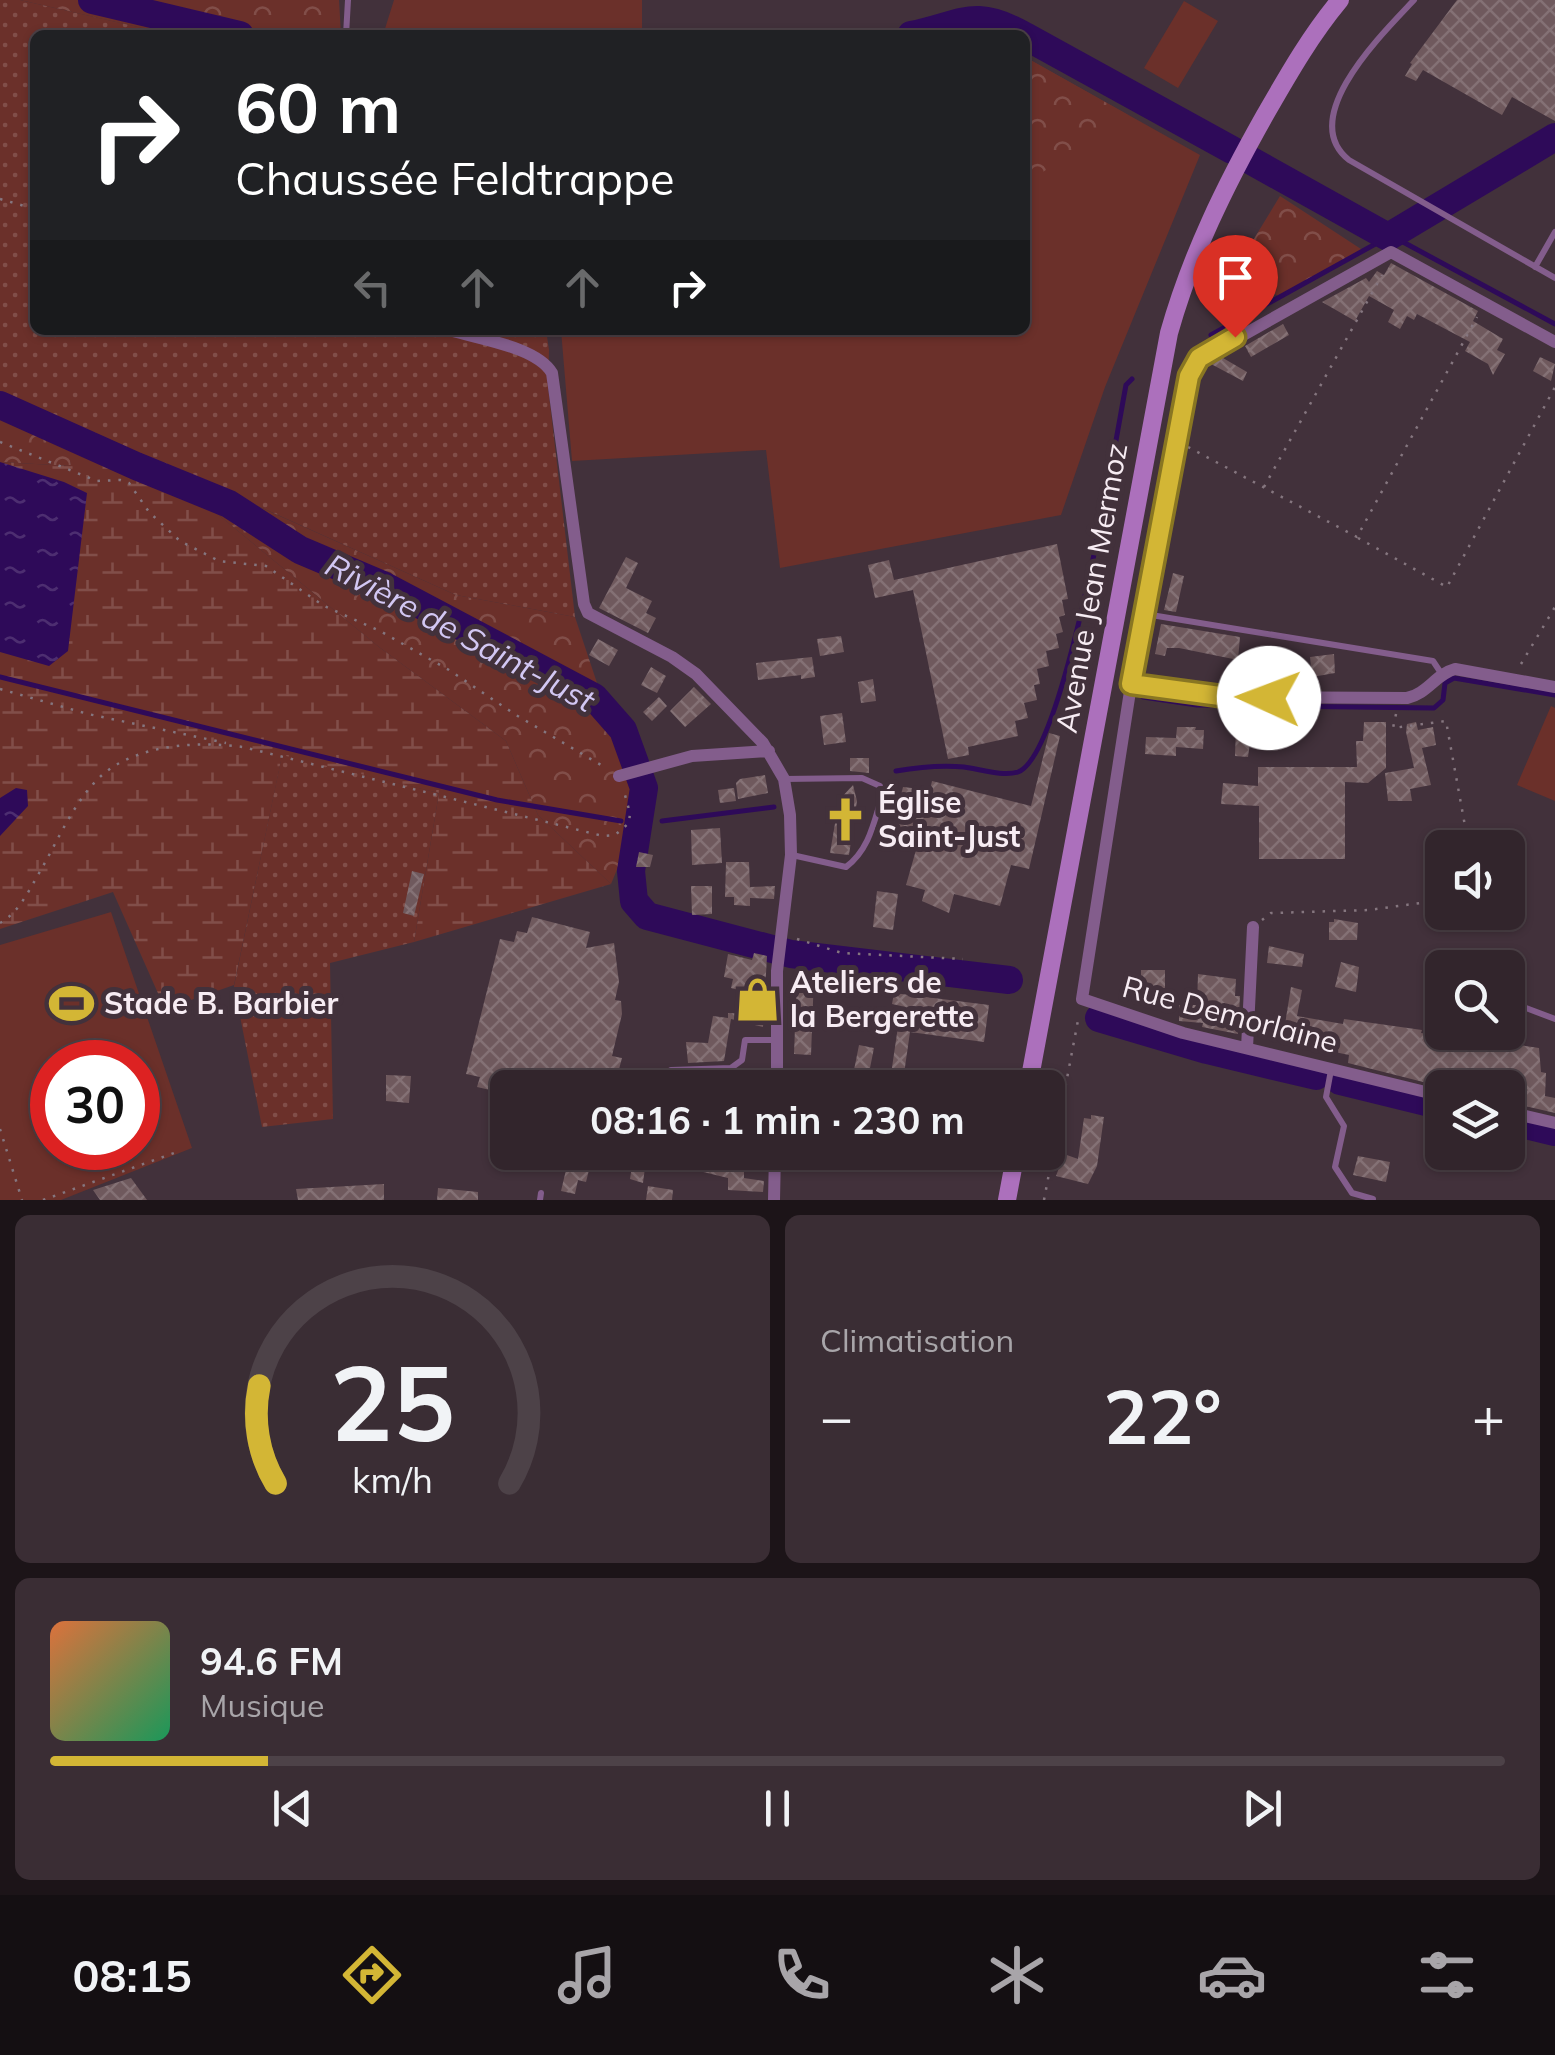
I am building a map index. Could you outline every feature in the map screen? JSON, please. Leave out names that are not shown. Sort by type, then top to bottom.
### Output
[{"type":"main road","name":"Avenue Jean Mermoz","points":[[1031,1070],[1168,333],[1208,222],[1230,175],[1301,52],[1340,0]]},
{"type":"main road","name":"Avenue Jean Mermoz","points":[[1264,116],[1351,0]]},
{"type":"main road","points":[[1008,1200],[1013,1170]]},
{"type":"street","points":[[1391,252],[1555,342]]},
{"type":"street","name":"Rue Demorlaine","points":[[1391,252],[1199,358],[1189,376],[1131,684],[1082,999],[1168,1028],[1425,1092]]},
{"type":"street","points":[[467,335],[532,354],[552,373],[588,613],[682,662],[769,751],[784,779],[791,854],[778,962],[777,1070]]},
{"type":"street","points":[[1131,684],[1252,698],[1407,698],[1418,695],[1442,674],[1455,669],[1555,687]]},
{"type":"street","points":[[631,771],[692,756],[769,751]]},
{"type":"street","points":[[1246,1048],[1253,927]]},
{"type":"street","points":[[1525,1116],[1555,1123]]},
{"type":"street","points":[[774,1197],[775,1170]]},
{"type":"lane","points":[[346,30],[348,0]]},
{"type":"lane","points":[[1414,0],[1342,89],[1334,105],[1330,129],[1335,144],[1344,156],[1422,204],[1555,278]]},
{"type":"lane","points":[[1534,267],[1555,232]]},
{"type":"lane","points":[[1145,614],[1433,661],[1442,674]]},
{"type":"lane","points":[[784,779],[862,778],[880,786],[883,793],[867,843],[860,856],[846,867],[791,854]]},
{"type":"lane","points":[[1526,1008],[1555,1019]]},
{"type":"lane","points":[[671,1070],[731,1068],[742,1060],[745,1040],[777,1040]]},
{"type":"lane","points":[[1331,1069],[1326,1097],[1344,1126],[1335,1167],[1352,1193],[1373,1200]]},
{"type":"path","points":[[0,199],[30,208]]},
{"type":"path","points":[[1264,488],[1388,264],[1391,252]]},
{"type":"path","points":[[1357,537],[1484,303]]},
{"type":"path","points":[[1176,441],[1447,587],[1555,387]]},
{"type":"path","points":[[0,442],[97,481],[129,483],[149,512],[180,541],[218,561],[266,566],[324,606],[380,631],[449,670],[516,716],[631,771],[627,828],[615,835],[572,828],[0,690]]},
{"type":"path","points":[[1514,680],[1534,638],[1539,636],[1555,607]]},
{"type":"path","points":[[1394,728],[1446,721],[1466,830]]},
{"type":"path","points":[[0,924],[20,905],[84,798],[103,774],[152,751],[196,745],[242,747]]},
{"type":"path","points":[[1253,927],[1271,913],[1369,910],[1425,902]]},
{"type":"path","points":[[781,937],[842,952],[963,959]]},
{"type":"path","points":[[1044,1200],[1082,999]]},
{"type":"path","points":[[0,1129],[22,1200]]},
{"type":"path","points":[[44,1200],[174,1152]]},
{"type":"green space","points":[[0,0],[20,0],[151,30],[30,30],[30,335],[547,335],[548,387],[575,617],[456,595],[62,418],[0,403]]},
{"type":"green space","points":[[20,0],[339,0],[341,30],[151,30]]},
{"type":"green space","points":[[394,0],[642,0],[642,30],[385,30]]},
{"type":"green space","points":[[1184,1],[1218,21],[1178,88],[1144,68]]},
{"type":"green space","points":[[1030,60],[1200,155],[1105,387],[1061,515],[780,568],[766,450],[572,461],[561,335],[1030,335]]},
{"type":"green space","points":[[1030,60],[1128,115],[1030,181]]},
{"type":"green space","points":[[1280,196],[1364,251],[1279,297],[1238,265]]},
{"type":"green space","points":[[0,403],[67,420],[71,466],[0,462]]},
{"type":"green space","points":[[62,418],[148,457],[379,647],[506,741],[538,815],[611,884],[414,942],[439,793],[282,756],[234,985],[165,1009],[113,892],[0,929],[0,462],[71,466]]},
{"type":"green space","points":[[148,457],[456,595],[575,617],[634,794],[634,828],[611,884],[538,815],[506,741],[379,647]]},
{"type":"green space","points":[[1551,706],[1555,708],[1555,801],[1517,785]]},
{"type":"green space","points":[[282,755],[439,793],[414,942],[330,963],[333,1119],[262,1127],[234,986]]},
{"type":"green space","name":"Stade B. Barbier","points":[[111,912],[155,1040],[30,1040],[30,1170],[137,1170],[61,1200],[0,1200],[0,945]]},
{"type":"green space","name":"Stade B. Barbier","points":[[160,1055],[192,1148],[160,1161]]},
{"type":"water","points":[[0,462],[87,493],[68,651],[49,666],[0,652]]},
{"type":"water","points":[[16,788],[27,790],[28,806],[0,836],[0,798]]},
{"type":"building","points":[[1457,0],[1555,0],[1555,121],[1512,97],[1502,115],[1423,70],[1416,81],[1405,76],[1410,63]]},
{"type":"building","points":[[1391,263],[1478,311],[1473,321],[1503,339],[1497,350],[1505,354],[1493,375],[1488,364],[1465,351],[1470,342],[1417,314],[1414,320],[1407,316],[1400,329],[1388,322],[1394,310],[1369,296],[1355,321],[1322,302],[1366,278],[1369,282],[1377,271],[1384,275]]},
{"type":"building","points":[[1283,324],[1289,335],[1251,357],[1245,346]]},
{"type":"building","points":[[1540,357],[1555,364],[1551,381],[1533,371]]},
{"type":"building","points":[[1223,358],[1247,372],[1243,381],[1211,364]]},
{"type":"building","points":[[1057,544],[1068,599],[1062,600],[1065,615],[1059,617],[1063,632],[1056,634],[1059,648],[1046,651],[1049,666],[1037,669],[1037,700],[1024,703],[1028,718],[1015,721],[1018,736],[968,747],[969,755],[948,759],[913,590],[875,598],[868,565],[889,560],[894,580]]},
{"type":"building","points":[[626,557],[638,563],[626,588],[652,601],[646,613],[656,618],[648,633],[599,608]]},
{"type":"building","points":[[1173,573],[1184,576],[1176,612],[1164,610]]},
{"type":"building","points":[[1161,624],[1240,637],[1238,660],[1179,648],[1167,648],[1165,656],[1155,654]]},
{"type":"building","points":[[841,636],[844,652],[820,656],[817,639]]},
{"type":"building","points":[[598,639],[618,650],[609,666],[589,655]]},
{"type":"building","points":[[1334,654],[1335,673],[1312,677],[1310,657]]},
{"type":"building","points":[[812,657],[815,677],[758,680],[756,663]]},
{"type":"building","points":[[651,667],[666,676],[657,693],[641,685]]},
{"type":"building","points":[[873,679],[876,701],[861,703],[858,682]]},
{"type":"building","points":[[694,687],[711,704],[685,727],[670,711]]},
{"type":"building","points":[[659,697],[667,706],[652,721],[643,712]]},
{"type":"building","points":[[842,713],[846,742],[824,745],[820,716]]},
{"type":"building","points":[[1364,722],[1386,722],[1386,768],[1368,783],[1345,782],[1345,859],[1259,859],[1259,806],[1221,804],[1223,783],[1258,786],[1258,767],[1357,767],[1356,741],[1363,741]]},
{"type":"building","points":[[1416,722],[1418,730],[1433,727],[1436,745],[1422,748],[1431,785],[1410,789],[1412,801],[1388,801],[1385,773],[1414,768],[1406,732],[1407,724]]},
{"type":"building","points":[[1236,725],[1263,726],[1262,744],[1250,743],[1248,757],[1235,756]]},
{"type":"building","points":[[1177,727],[1204,730],[1203,749],[1176,747],[1176,756],[1145,754],[1146,737],[1176,738]]},
{"type":"building","points":[[1049,733],[1060,736],[1029,869],[1011,865],[1000,906],[954,894],[949,913],[922,901],[925,890],[906,885],[916,850],[889,842],[903,787],[930,790],[932,781],[1031,806]]},
{"type":"building","points":[[850,758],[869,758],[869,773],[850,771]]},
{"type":"building","points":[[765,775],[768,793],[738,799],[736,783],[740,779]]},
{"type":"building","name":"Église Saint-Just","points":[[853,785],[857,801],[849,855],[830,853],[839,800]]},
{"type":"building","points":[[734,788],[736,801],[720,803],[718,790]]},
{"type":"building","points":[[720,828],[722,863],[692,865],[691,830]]},
{"type":"building","points":[[639,852],[653,855],[650,867],[636,867]]},
{"type":"building","points":[[726,862],[749,862],[750,887],[775,886],[774,899],[750,898],[750,906],[734,905],[734,897],[725,897]]},
{"type":"building","points":[[412,871],[424,874],[414,916],[403,913]]},
{"type":"building","points":[[691,886],[712,886],[712,914],[692,915]]},
{"type":"building","points":[[877,891],[898,894],[893,930],[873,927]]},
{"type":"building","points":[[532,917],[590,932],[586,948],[614,943],[619,982],[615,1000],[621,1001],[622,1014],[612,1056],[622,1058],[619,1070],[490,1070],[490,1090],[477,1087],[480,1077],[466,1074],[500,939],[514,942],[517,931],[527,933]]},
{"type":"building","points":[[1334,919],[1358,923],[1357,940],[1329,940],[1329,922]]},
{"type":"building","points":[[1269,946],[1304,954],[1302,967],[1267,963]]},
{"type":"building","points":[[754,953],[767,956],[763,1027],[731,1019],[724,1061],[688,1063],[686,1042],[708,1043],[713,1016],[751,1014],[750,993],[731,988],[733,979],[724,977],[728,954],[752,960]]},
{"type":"building","points":[[1341,962],[1359,967],[1356,992],[1335,987]]},
{"type":"building","points":[[1141,970],[1165,970],[1165,988],[1141,988]]},
{"type":"building","points":[[1198,974],[1236,979],[1235,996],[1240,996],[1238,1034],[1202,1027],[1203,1023],[1179,1021],[1179,1005],[1197,1005]]},
{"type":"building","points":[[797,975],[814,976],[811,1055],[794,1054]]},
{"type":"building","points":[[1291,987],[1302,990],[1297,1016],[1422,1030],[1425,1050],[1539,1048],[1541,1072],[1546,1073],[1545,1096],[1555,1098],[1555,1113],[1525,1106],[1525,1070],[1425,1070],[1425,1082],[1348,1063],[1349,1055],[1258,1036],[1258,1020],[1285,1024]]},
{"type":"building","points":[[894,993],[989,1005],[984,1042],[910,1032],[905,1070],[892,1070],[901,1006],[892,1004]]},
{"type":"building","points":[[859,1045],[874,1048],[870,1070],[854,1070]]},
{"type":"building","points":[[386,1075],[411,1076],[409,1103],[386,1101]]},
{"type":"building","points":[[1091,1115],[1104,1117],[1097,1166],[1088,1184],[1056,1176],[1058,1170],[1065,1170],[1065,1154],[1078,1159],[1084,1118],[1091,1119]]},
{"type":"building","points":[[1358,1156],[1390,1162],[1386,1182],[1353,1175]]},
{"type":"building","points":[[566,1170],[589,1170],[586,1182],[578,1180],[575,1194],[561,1191]]},
{"type":"building","points":[[631,1170],[645,1170],[643,1183],[630,1179]]},
{"type":"building","points":[[744,1170],[744,1178],[764,1181],[763,1192],[728,1190],[728,1178],[699,1171]]},
{"type":"building","points":[[131,1178],[147,1200],[100,1200],[93,1190]]},
{"type":"building","points":[[384,1184],[384,1200],[298,1200],[296,1189]]},
{"type":"building","points":[[648,1186],[673,1190],[672,1200],[646,1200]]},
{"type":"building","points":[[438,1188],[478,1192],[478,1200],[437,1200]]},
{"type":"waterway","points":[[92,0],[219,30]]},
{"type":"waterway","points":[[930,30],[979,20],[1012,30]]},
{"type":"waterway","points":[[1030,39],[1232,150]]},
{"type":"waterway","points":[[1248,159],[1388,237],[1555,137]]},
{"type":"waterway","points":[[1211,335],[1388,237],[1555,324]]},
{"type":"waterway","points":[[896,771],[947,766],[1012,773],[1018,772],[1036,753],[1070,657],[1126,385],[1132,379]]},
{"type":"waterway","name":"Rivière de Saint-Just","points":[[0,405],[229,504],[300,550],[385,586],[594,697],[623,730],[644,788],[631,871],[634,901],[647,916],[791,954],[1009,980]]},
{"type":"waterway","points":[[0,677],[497,800],[621,821]]},
{"type":"waterway","points":[[1143,697],[1197,705],[1434,708],[1443,700],[1445,683],[1454,678],[1555,695]]},
{"type":"waterway","points":[[662,821],[774,807]]},
{"type":"waterway","name":"Rivière de Saint-Just","points":[[1099,1018],[1207,1050],[1316,1076]]},
{"type":"waterway","name":"Rivière de Saint-Just","points":[[1340,1081],[1425,1102]]},
{"type":"waterway","name":"Rivière de Saint-Just","points":[[1525,1125],[1555,1132]]},
{"type":"place","name":"Église Saint-Just","points":[[845,820]]},
{"type":"place","name":"Ateliers de la Bergerette","points":[[757,1000]]},
{"type":"place","name":"Stade B. Barbier","points":[[71,1004]]},
{"type":"route","points":[[1235,337],[1199,358],[1189,376],[1131,684],[1269,698]]}]
